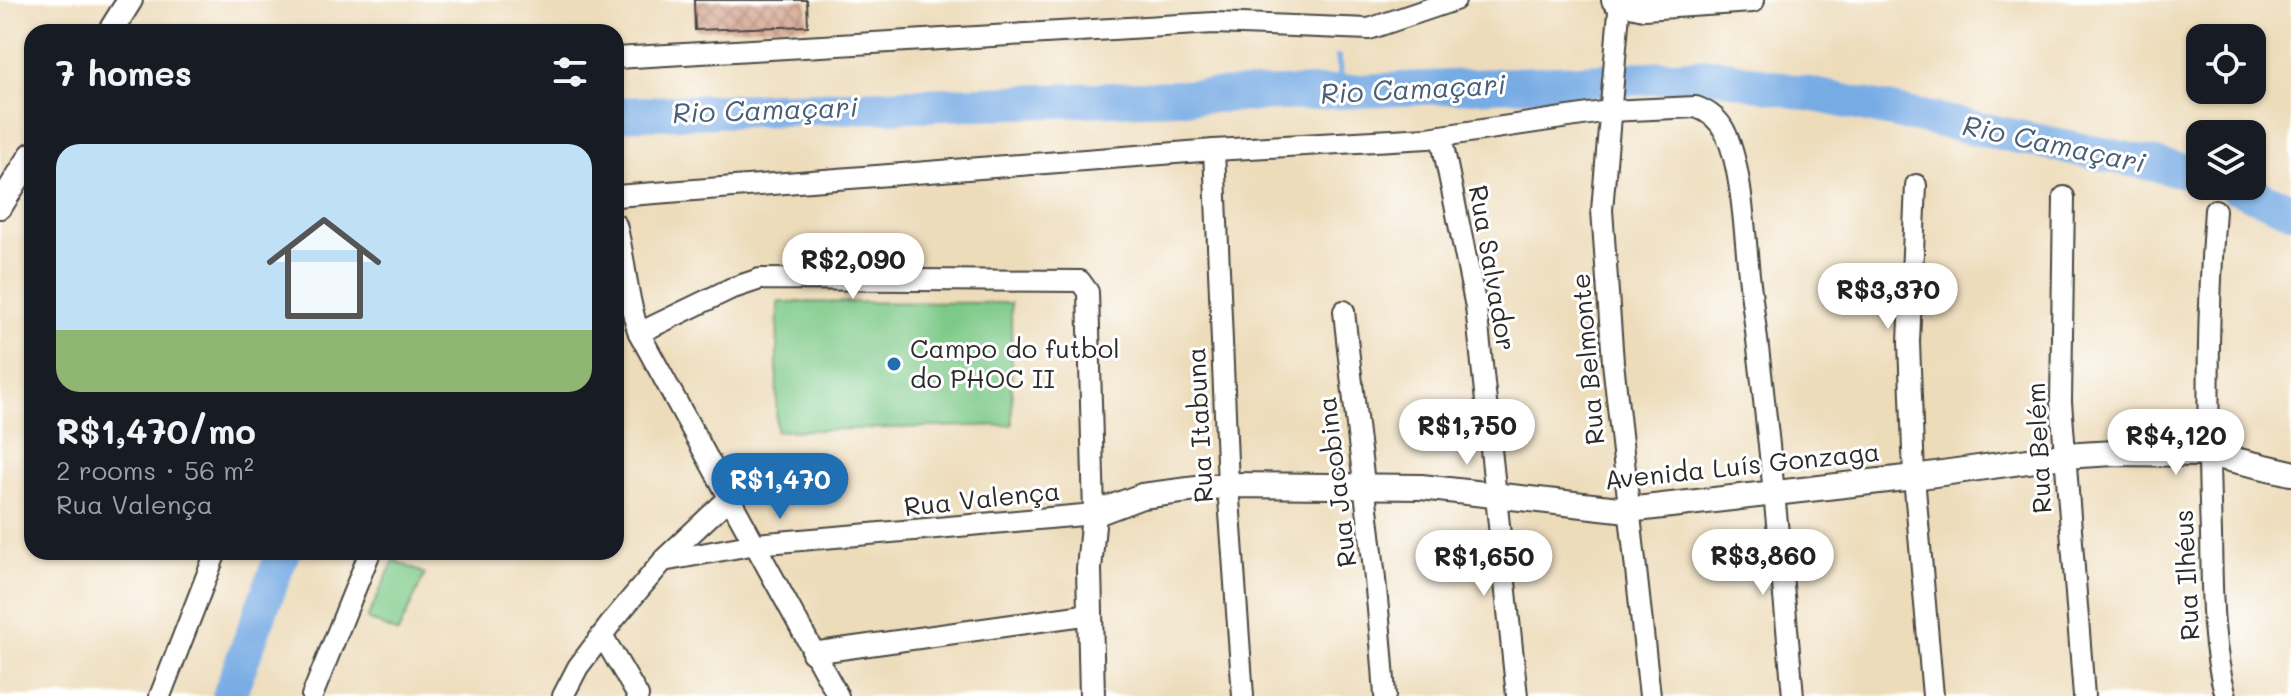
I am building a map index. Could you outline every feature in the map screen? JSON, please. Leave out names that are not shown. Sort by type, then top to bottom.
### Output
[{"type":"street","points":[[115,24],[130,0]]},
{"type":"street","points":[[624,58],[1214,23],[1369,29],[1455,0]]},
{"type":"street","points":[[1618,1],[1681,7],[1752,0]]},
{"type":"street","name":"Rua Belmonte","points":[[1618,1],[1602,210],[1628,510],[1650,696]]},
{"type":"street","points":[[624,195],[1214,150],[1441,136],[1610,101],[1696,107],[1718,120],[1726,134],[1741,212],[1776,494],[1793,696]]},
{"type":"street","name":"Rua Salvador","points":[[1441,136],[1476,307],[1517,696]]},
{"type":"street","name":"Rua Itabuna","points":[[1214,150],[1228,485],[1243,696]]},
{"type":"street","points":[[0,206],[24,168]]},
{"type":"street","points":[[1916,185],[1909,342],[1914,477],[1933,696]]},
{"type":"street","name":"Rua Belém","points":[[2064,197],[2060,326],[2063,456],[2084,696]]},
{"type":"street","name":"Rua Ilhéus","points":[[2215,210],[2208,330],[2208,454],[2216,644],[2226,696]]},
{"type":"street","points":[[624,254],[629,306],[639,333],[838,696]]},
{"type":"street","points":[[639,333],[730,289],[760,279],[1080,281],[1088,292],[1094,514],[1092,696]]},
{"type":"street","name":"Rua Jacobina","points":[[1344,311],[1362,485],[1380,613],[1385,696]]},
{"type":"street","name":"Avenida Luís Gonzaga","points":[[1094,514],[1142,496],[1228,485],[1362,485],[1628,510],[1914,477],[2063,456],[2208,454],[2291,473]]},
{"type":"street","points":[[563,696],[602,635],[663,561],[728,499]]},
{"type":"street","name":"Rua Valença","points":[[663,561],[756,544],[1094,514]]},
{"type":"street","points":[[160,696],[213,560]]},
{"type":"street","points":[[312,696],[367,560]]},
{"type":"street","points":[[812,653],[1091,614]]},
{"type":"street","points":[[602,635],[638,696]]},
{"type":"green space","name":"Campo do futbol do PHOC II","points":[[778,302],[1011,303],[1012,425],[776,431]]},
{"type":"green space","points":[[394,560],[425,574],[398,633],[367,619]]},
{"type":"building","points":[[694,0],[807,0],[808,26],[695,30]]},
{"type":"waterway","points":[[1338,57],[1343,91]]},
{"type":"waterway","name":"Rio Camaçari","points":[[624,114],[1314,93],[1716,75],[2186,171]]},
{"type":"waterway","name":"Rio Camaçari","points":[[2266,199],[2291,210]]},
{"type":"waterway","name":"Rio Camaçari","points":[[229,696],[280,560]]},
{"type":"place","name":"Campo do futbol do PHOC II","points":[[894,364]]}]
